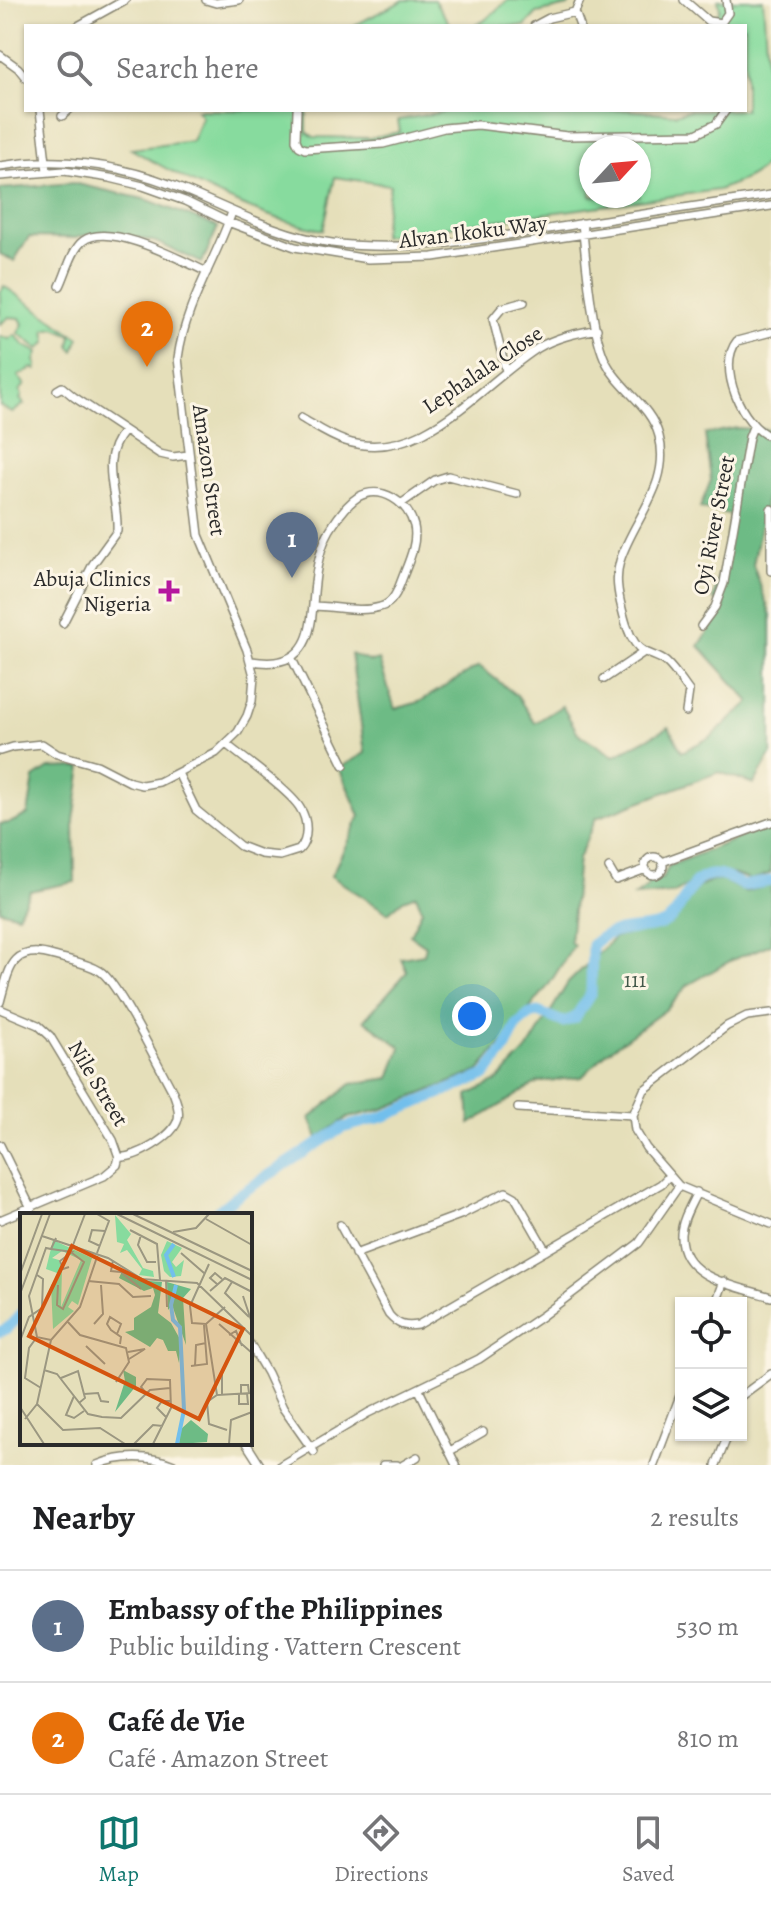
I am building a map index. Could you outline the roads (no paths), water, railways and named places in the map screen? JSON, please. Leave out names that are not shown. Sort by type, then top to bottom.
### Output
[{"type":"street","points":[[84,24],[125,0]]},
{"type":"street","points":[[206,0],[216,3],[239,0]]},
{"type":"street","points":[[579,24],[575,12],[580,0]]},
{"type":"street","points":[[684,0],[708,21],[722,24],[728,13],[726,0]]},
{"type":"street","points":[[538,24],[575,12]]},
{"type":"street","points":[[0,55],[24,76]]},
{"type":"street","points":[[18,68],[24,62]]},
{"type":"street","points":[[40,112],[47,171]]},
{"type":"street","points":[[62,116],[67,112]]},
{"type":"street","points":[[297,112],[296,140],[305,149],[383,144],[444,128],[478,125],[567,136],[696,134],[716,124],[725,112]]},
{"type":"street","name":"Alvan Ikoku Way","points":[[0,166],[45,160],[110,167],[147,176],[296,235],[368,247],[432,245],[771,195]]},
{"type":"street","name":"Alvan Ikoku Way","points":[[0,176],[47,171],[110,178],[185,201],[228,222],[295,247],[368,259],[433,257],[771,206]]},
{"type":"street","name":"Amazon Street","points":[[0,751],[42,744],[57,754],[97,765],[130,782],[142,785],[159,782],[216,753],[238,732],[252,701],[254,676],[251,661],[199,535],[178,358],[185,323],[232,212]]},
{"type":"street","points":[[582,223],[597,329],[607,366],[645,409],[659,436],[661,470],[620,560],[617,592],[625,622],[635,643],[644,652],[665,661],[689,691],[686,712]]},
{"type":"street","points":[[60,286],[80,243],[101,237],[133,240],[207,272]]},
{"type":"street","points":[[506,371],[493,319],[502,308],[524,302]]},
{"type":"street","name":"Lephalala Close","points":[[301,418],[346,441],[368,445],[391,444],[410,438],[459,412],[506,371],[552,341],[597,329]]},
{"type":"street","points":[[771,332],[742,338],[728,354],[731,379],[746,417],[753,427],[771,437]]},
{"type":"street","points":[[57,390],[62,387],[160,454],[173,457],[188,455]]},
{"type":"street","name":"Oyi River Street","points":[[701,626],[715,607],[724,583],[753,427]]},
{"type":"street","points":[[63,623],[93,564],[117,531],[109,458],[114,442],[124,431]]},
{"type":"street","points":[[402,503],[435,480],[448,476],[517,494]]},
{"type":"street","points":[[251,661],[276,662],[291,657],[306,643],[311,628],[313,606],[320,552],[330,529],[349,503],[370,493],[393,497],[402,503],[414,527],[415,539],[393,598],[380,607],[359,610],[313,606]]},
{"type":"street","points":[[771,509],[771,571]]},
{"type":"street","points":[[604,679],[644,652]]},
{"type":"street","points":[[291,657],[344,765]]},
{"type":"street","points":[[178,773],[196,810],[240,846],[261,854],[280,856],[299,850],[306,838],[306,824],[300,808],[226,744]]},
{"type":"street","points":[[662,862],[771,822]]},
{"type":"street","points":[[649,858],[658,858],[662,862],[663,868],[657,874],[646,869],[649,858]]},
{"type":"street","points":[[609,868],[616,880],[646,869]]},
{"type":"street","points":[[0,1002],[9,971],[22,954],[37,951],[100,971],[114,986],[178,1106],[178,1120],[171,1131],[135,1157],[119,1157],[117,1165],[104,1176],[0,1220]]},
{"type":"street","name":"Nile Street","points":[[0,1009],[38,1025],[50,1036],[113,1140],[119,1157]]},
{"type":"street","points":[[771,1013],[747,1016],[727,1026],[644,1090],[633,1115],[635,1130],[646,1148],[679,1186],[771,1224]]},
{"type":"street","points":[[518,1108],[633,1115]]},
{"type":"street","points":[[0,1145],[31,1208]]},
{"type":"street","points":[[340,1225],[389,1315],[397,1324],[407,1327],[418,1325],[661,1184],[669,1176]]},
{"type":"street","points":[[281,1465],[313,1449],[368,1413],[479,1359],[542,1316],[639,1243],[679,1186]]},
{"type":"street","points":[[355,1254],[460,1215],[506,1192],[515,1197],[546,1251]]},
{"type":"street","points":[[697,1192],[684,1221],[682,1246],[686,1257],[697,1270],[771,1297]]},
{"type":"street","points":[[718,1297],[724,1281]]},
{"type":"street","points":[[252,1348],[283,1408],[313,1449]]},
{"type":"street","points":[[747,1392],[771,1374]]},
{"type":"street","points":[[419,1390],[456,1465]]},
{"type":"street","points":[[654,1465],[675,1409]]},
{"type":"street","points":[[450,1451],[483,1432]]},
{"type":"street","points":[[716,1465],[726,1441]]},
{"type":"street","points":[[247,1445],[260,1465]]},
{"type":"street","points":[[383,1465],[400,1465],[417,1457]]},
{"type":"street","points":[[97,1465],[134,1458],[174,1465]]},
{"type":"waterway","points":[[215,1213],[342,1128],[383,1117],[485,1075],[504,1051],[517,1025],[530,1014],[538,1012],[563,1022],[575,1018],[591,993],[592,945],[600,938],[662,924],[671,918],[692,887],[710,875],[724,877],[743,886],[771,881]]},
{"type":"waterway","points":[[0,1332],[20,1315]]},
{"type":"place","name":"Café de Vie","points":[[147,367]]},
{"type":"place","name":"Embassy of the Philippines","points":[[292,578]]},
{"type":"place","name":"Abuja Clinics Nigeria","points":[[169,591]]},
{"type":"park label","name":"111","points":[[635,979]]}]
